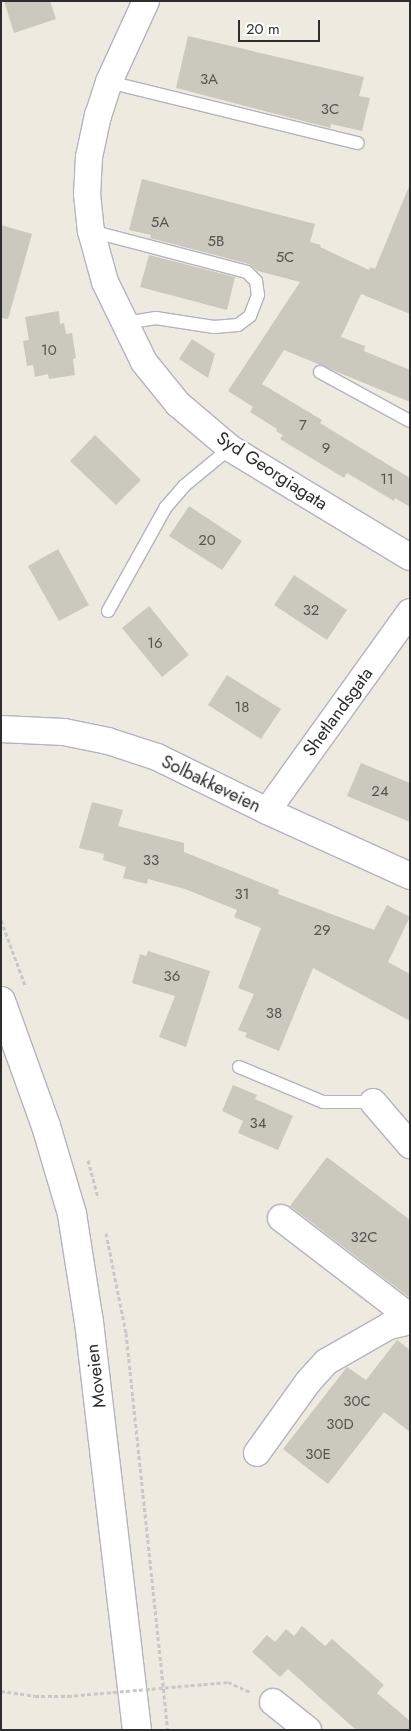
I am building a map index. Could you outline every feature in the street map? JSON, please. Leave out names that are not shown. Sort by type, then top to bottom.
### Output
[{"type":"street","name":"Syd Georgiagata","points":[[146,1],[109,82],[98,115],[89,157],[87,194],[91,231],[105,282],[124,323],[144,362],[178,404],[230,448],[410,557]]},
{"type":"street","name":"Shetlandsgata","points":[[267,811],[410,612]]},
{"type":"street","name":"Solbakkeveien","points":[[1,729],[64,732],[108,742],[157,757],[267,811],[410,876]]},
{"type":"street","name":"Moveien","points":[[1,1001],[6,1026],[46,1126],[72,1214],[90,1322],[137,1730]]},
{"type":"street","points":[[373,1102],[410,1144]]},
{"type":"street","points":[[282,1218],[410,1317]]},
{"type":"street","points":[[256,1453],[308,1382],[326,1362],[389,1326],[410,1321]]},
{"type":"street","points":[[273,1702],[308,1730]]},
{"type":"lane","points":[[109,82],[358,143]]},
{"type":"lane","points":[[91,231],[247,272],[256,281],[258,295],[250,316],[238,325],[214,327],[156,318],[124,323]]},
{"type":"lane","points":[[320,372],[410,421]]},
{"type":"lane","points":[[108,611],[166,507],[184,486],[230,448]]},
{"type":"lane","points":[[239,1067],[323,1102],[373,1102]]},
{"type":"path","points":[[1,1691],[36,1696],[68,1696],[228,1682]]},
{"type":"building","points":[[4,1],[50,1],[56,19],[14,33]]},
{"type":"building","points":[[188,36],[364,77],[359,96],[370,98],[362,131],[331,124],[330,128],[176,88]]},
{"type":"building","points":[[142,179],[315,224],[310,242],[321,245],[320,247],[369,270],[370,267],[375,269],[410,184],[410,314],[361,294],[341,337],[365,346],[364,351],[410,370],[410,402],[284,350],[262,384],[322,420],[320,423],[410,478],[410,507],[395,498],[394,501],[347,473],[344,478],[280,439],[283,435],[276,431],[277,429],[250,412],[253,407],[228,391],[300,282],[258,271],[249,264],[150,238],[151,235],[129,230]]},
{"type":"building","points":[[1,225],[32,234],[8,319],[1,318]]},
{"type":"building","points":[[149,255],[235,277],[227,310],[140,287]]},
{"type":"building","points":[[59,311],[60,324],[64,323],[66,334],[72,333],[76,358],[73,359],[75,375],[49,379],[48,374],[35,377],[33,365],[27,366],[23,341],[29,340],[25,317]]},
{"type":"building","points":[[192,339],[215,354],[208,378],[179,359]]},
{"type":"building","points":[[95,435],[141,480],[116,505],[70,461]]},
{"type":"building","points":[[189,506],[242,541],[222,570],[169,536]]},
{"type":"building","points":[[58,549],[89,605],[59,621],[28,566]]},
{"type":"building","points":[[294,575],[347,610],[327,640],[274,605]]},
{"type":"building","points":[[149,606],[189,655],[162,677],[122,628]]},
{"type":"building","points":[[227,675],[281,709],[261,739],[208,705]]},
{"type":"building","points":[[361,763],[410,783],[410,822],[347,796]]},
{"type":"building","points":[[92,802],[123,810],[118,826],[184,843],[184,852],[279,890],[278,894],[374,930],[387,905],[410,917],[388,962],[410,974],[410,1021],[313,968],[279,1051],[245,1037],[247,1033],[238,1030],[254,994],[238,988],[261,928],[234,917],[237,910],[185,889],[148,879],[147,884],[123,878],[126,867],[103,860],[104,854],[79,848]]},
{"type":"building","points":[[148,951],[210,971],[186,1047],[159,1037],[175,996],[132,983],[140,954],[146,956]]},
{"type":"building","points":[[233,1085],[257,1095],[255,1099],[293,1116],[278,1150],[238,1133],[243,1121],[222,1111]]},
{"type":"building","points":[[327,1157],[410,1220],[410,1298],[290,1206]]},
{"type":"building","points":[[397,1340],[410,1350],[410,1432],[384,1412],[328,1484],[283,1449],[347,1367],[366,1380]]},
{"type":"building","points":[[302,1626],[325,1646],[332,1639],[384,1685],[377,1693],[410,1721],[410,1730],[356,1730],[288,1669],[280,1677],[252,1652],[267,1635],[275,1642],[286,1629],[294,1636]]}]
